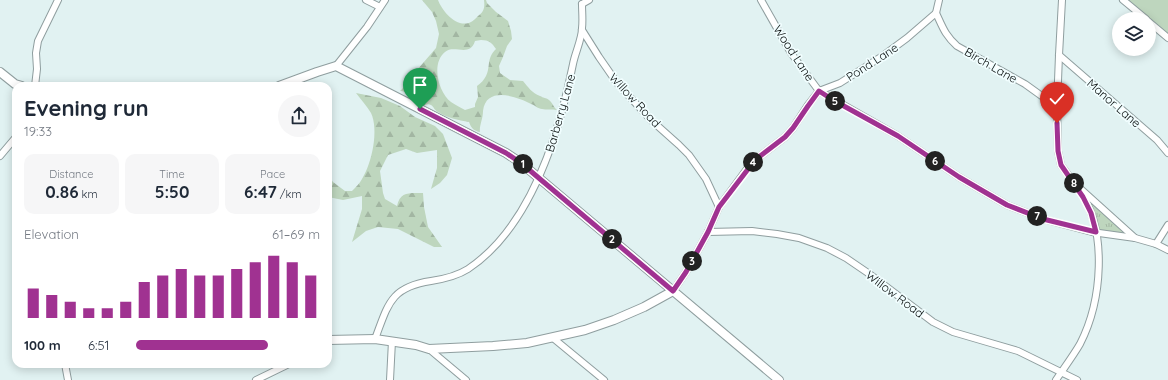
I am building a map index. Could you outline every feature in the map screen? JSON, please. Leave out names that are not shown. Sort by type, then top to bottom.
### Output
[{"type":"street","points":[[35,82],[37,69],[36,53],[38,41],[58,0]]},
{"type":"street","points":[[366,0],[380,7]]},
{"type":"street","points":[[290,82],[336,66],[367,27],[385,0]]},
{"type":"street","points":[[576,0],[582,4],[589,0]]},
{"type":"street","name":"Wood Lane","points":[[761,0],[791,53],[819,91],[833,100],[898,136],[959,177],[1007,205],[1043,219],[1096,232],[1135,238],[1156,244],[1168,250]]},
{"type":"street","points":[[936,13],[939,0]]},
{"type":"street","points":[[1056,380],[1080,344],[1090,318],[1099,265],[1096,232],[1091,213],[1074,183],[1061,165],[1058,151],[1057,107],[1062,0]]},
{"type":"street","points":[[1123,0],[1138,12]]},
{"type":"street","name":"Barberry Lane","points":[[376,339],[388,306],[396,295],[412,285],[446,278],[468,269],[488,252],[508,231],[517,218],[546,161],[560,120],[582,30],[582,4]]},
{"type":"street","name":"Pond Lane","points":[[819,91],[840,83],[884,55],[907,38],[936,13]]},
{"type":"street","name":"Birch Lane","points":[[936,13],[944,32],[957,46],[1019,80],[1057,107]]},
{"type":"street","points":[[1156,28],[1168,38]]},
{"type":"street","name":"Willow Road","points":[[582,30],[617,83],[651,120],[689,155],[706,179],[719,207]]},
{"type":"street","name":"Manor Lane","points":[[1059,55],[1157,140],[1168,153]]},
{"type":"street","points":[[336,66],[506,153],[521,163],[779,380]]},
{"type":"street","points":[[0,72],[12,82]]},
{"type":"street","points":[[332,340],[376,339],[416,345],[429,349],[527,343],[586,330],[644,307],[673,291],[686,272],[708,232],[719,207],[755,160],[785,137],[793,128],[819,91]]},
{"type":"street","points":[[0,156],[12,142]]},
{"type":"street","points":[[1074,183],[1135,238]]},
{"type":"street","points":[[1156,244],[1168,225]]},
{"type":"street","name":"Willow Road","points":[[708,232],[752,231],[777,234],[800,238],[827,248],[846,258],[868,273],[941,327],[953,332],[1018,351],[1077,380]]},
{"type":"street","points":[[554,338],[604,380]]},
{"type":"street","points":[[332,342],[337,340]]},
{"type":"street","points":[[390,380],[392,341]]},
{"type":"street","points":[[429,349],[466,380]]},
{"type":"street","points":[[66,368],[68,380]]},
{"type":"street","points":[[256,380],[281,368]]},
{"type":"green space","points":[[422,0],[438,0],[443,9],[451,18],[460,23],[466,24],[472,22],[482,13],[484,0],[486,0],[496,12],[508,21],[511,31],[512,39],[507,46],[499,66],[500,73],[510,80],[523,81],[530,90],[549,100],[557,110],[541,109],[518,98],[510,96],[496,96],[490,98],[485,103],[480,132],[473,129],[469,122],[445,116],[430,104],[422,106],[419,98],[415,94],[400,91],[436,48],[439,34],[432,12]],"holes":[[[481,40],[490,42],[496,49],[491,56],[486,76],[477,86],[478,97],[475,107],[465,110],[451,102],[443,92],[438,77],[438,63],[445,52],[453,49],[466,50],[473,46],[475,41]]]},
{"type":"green space","points":[[1123,0],[1168,0],[1168,36],[1156,27],[1156,12],[1138,12]]},
{"type":"green space","points":[[356,93],[381,98],[400,106],[415,117],[435,126],[443,134],[452,158],[447,175],[440,183],[431,189],[437,168],[437,150],[417,153],[406,149],[388,155],[380,171],[385,199],[397,206],[398,201],[403,195],[410,193],[423,193],[428,227],[442,247],[434,247],[398,229],[378,227],[366,231],[352,242],[362,209],[362,196],[343,200],[332,198],[332,181],[345,191],[352,191],[358,185],[366,172],[371,156],[374,137],[373,120],[369,110]]},
{"type":"green space","points":[[1086,196],[1130,236],[1098,231]]},
{"type":"route","points":[[420,109],[506,153],[521,163],[673,291],[686,272],[708,232],[719,207],[755,160],[785,137],[793,128],[819,91],[898,136],[959,177],[1007,205],[1043,219],[1096,232],[1091,213],[1083,197],[1061,165],[1058,151],[1057,123]]}]
